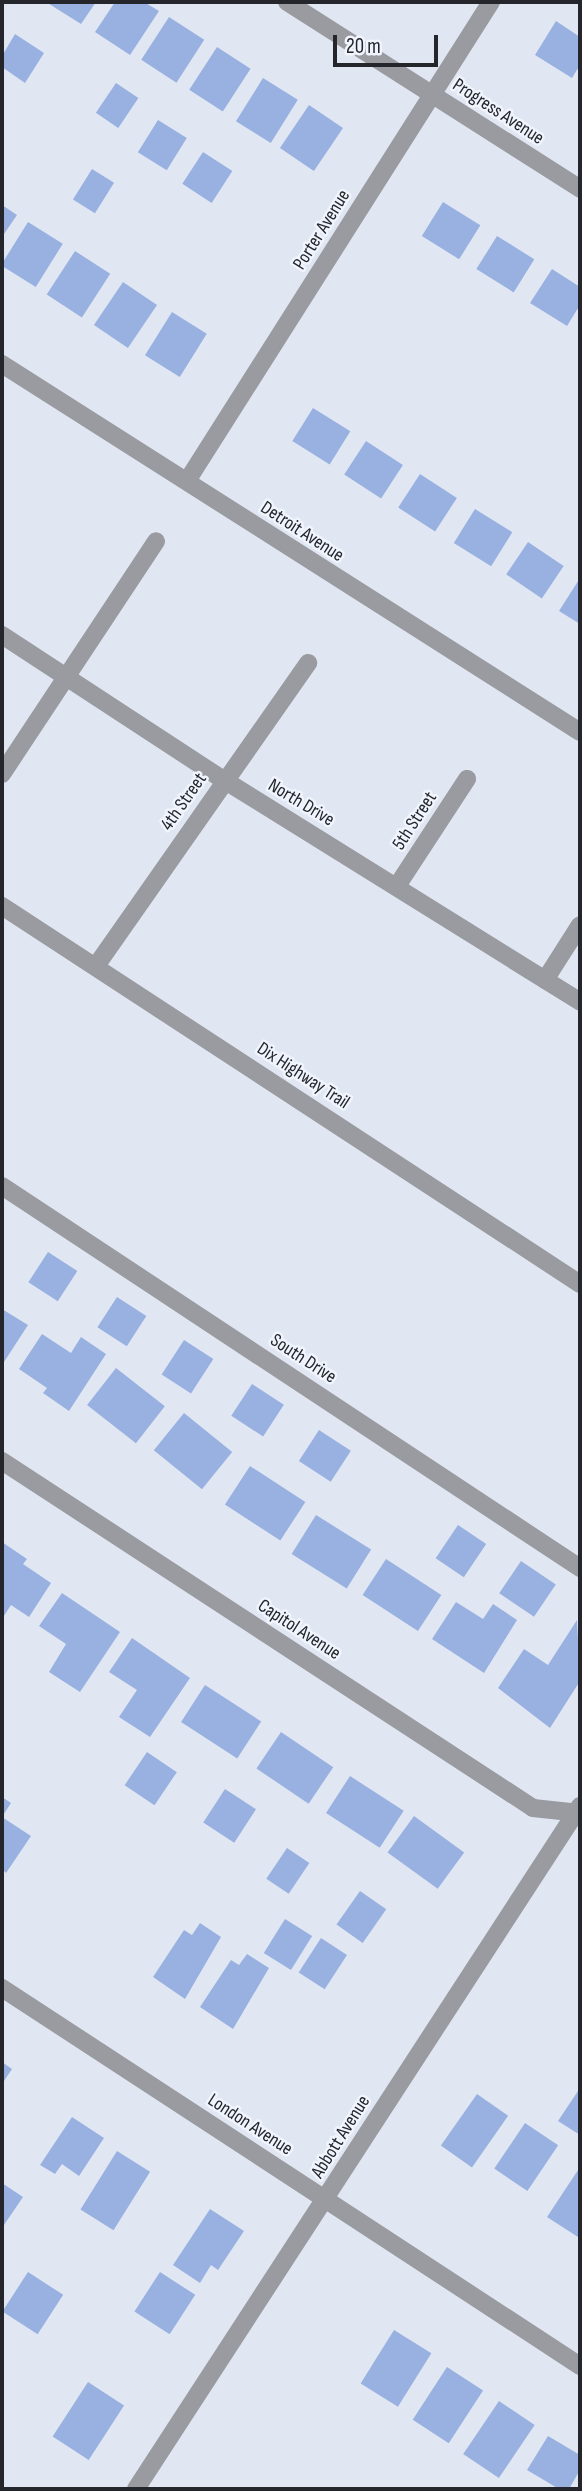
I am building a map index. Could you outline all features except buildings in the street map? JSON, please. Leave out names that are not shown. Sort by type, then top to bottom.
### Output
[{"type":"street","name":"Progress Avenue","points":[[287,2],[580,189]]},
{"type":"street","name":"Porter Avenue","points":[[187,481],[491,2]]},
{"type":"street","name":"Detroit Avenue","points":[[2,364],[580,732]]},
{"type":"street","points":[[2,774],[156,541]]},
{"type":"street","name":"North Drive","points":[[2,635],[224,780],[580,1002]]},
{"type":"street","name":"4th Street","points":[[96,966],[308,663]]},
{"type":"street","name":"5th Street","points":[[397,886],[467,779]]},
{"type":"street","name":"Dix Highway Trail","points":[[2,906],[580,1284]]},
{"type":"street","points":[[545,980],[580,925]]},
{"type":"street","name":"South Drive","points":[[2,1186],[580,1568]]},
{"type":"street","name":"Capitol Avenue","points":[[2,1461],[533,1808],[579,1810]]},
{"type":"street","name":"Abbott Avenue","points":[[136,2489],[579,1810]]},
{"type":"street","name":"London Avenue","points":[[2,1988],[580,2366]]}]
